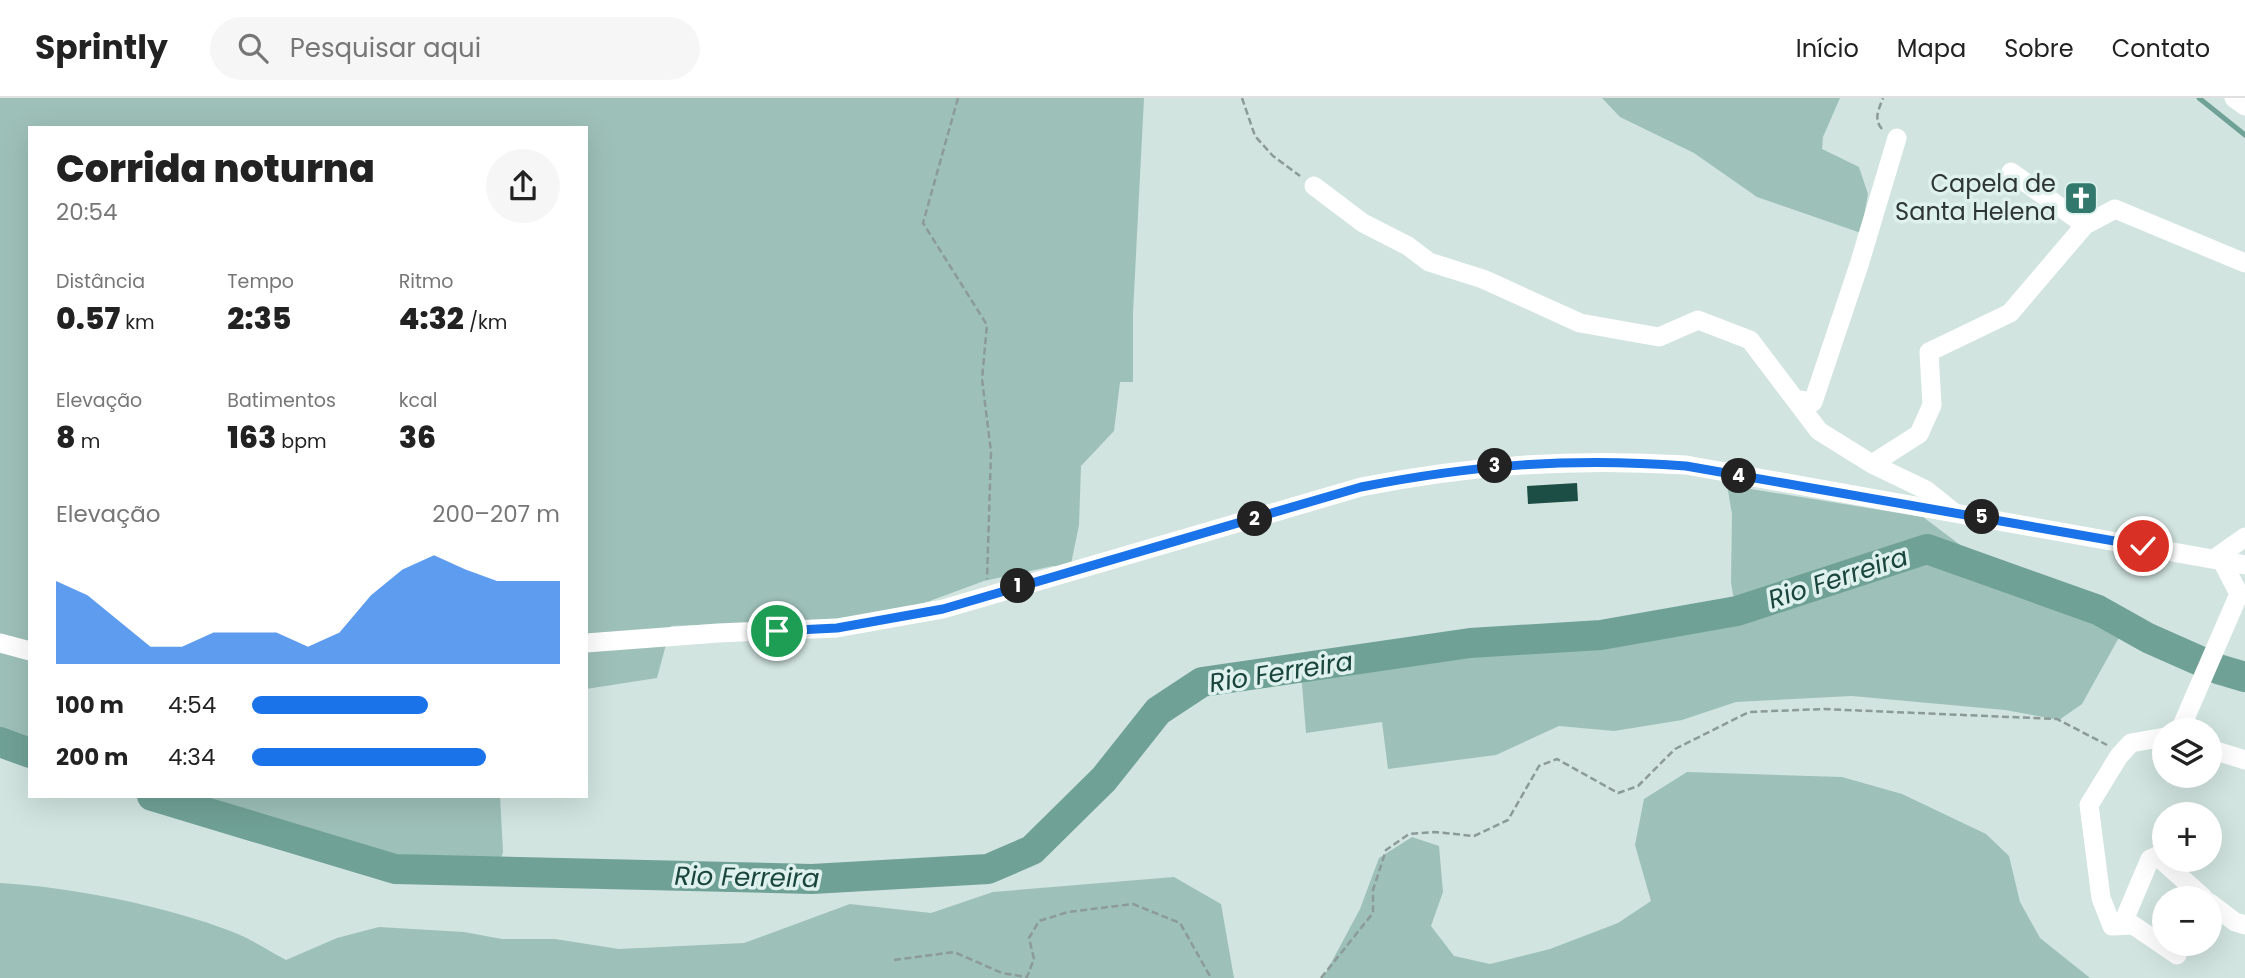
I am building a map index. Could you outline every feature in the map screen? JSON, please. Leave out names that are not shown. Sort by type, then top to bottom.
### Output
[{"type":"street","points":[[2234,98],[2245,106]]},
{"type":"street","points":[[1795,399],[1813,402],[1855,277],[1897,138]]},
{"type":"street","points":[[2011,172],[2085,225]]},
{"type":"street","points":[[1314,186],[1363,223],[1408,246],[1429,262],[1483,279],[1580,323],[1658,337],[1698,320],[1750,340],[1819,431],[1872,464],[1926,491],[1953,512]]},
{"type":"street","points":[[1872,464],[1919,434],[1932,405],[1929,352],[2010,313],[2085,225],[2115,209],[2245,263]]},
{"type":"street","points":[[588,643],[837,628],[943,609],[1361,487],[1431,473],[1524,463],[1620,461],[1686,466],[2245,565]]},
{"type":"street","points":[[2218,560],[2245,537]]},
{"type":"street","points":[[2184,718],[2239,594],[2218,560]]},
{"type":"street","points":[[0,643],[28,650]]},
{"type":"street","points":[[2152,739],[2131,743],[2089,805],[2101,898],[2112,926],[2133,925],[2152,938]]},
{"type":"street","points":[[2222,753],[2245,760]]},
{"type":"street","points":[[2122,925],[2150,859],[2157,856],[2191,886]]},
{"type":"street","points":[[2222,912],[2235,922],[2245,925]]},
{"type":"path","points":[[958,98],[923,223],[988,325],[982,379],[991,452],[986,596]]},
{"type":"path","points":[[1242,98],[1255,136],[1273,156],[1314,186]]},
{"type":"path","points":[[1883,98],[1877,124],[1897,138]]},
{"type":"path","points":[[1321,978],[1373,913],[1373,890],[1386,850],[1409,834],[1435,832],[1474,836],[1508,820],[1539,766],[1557,759],[1618,793],[1638,786],[1675,749],[1749,712],[1824,709],[2057,719],[2122,753]]},
{"type":"path","points":[[894,960],[954,952],[1002,973],[1027,977],[1034,959],[1029,938],[1039,921],[1068,912],[1133,904],[1180,923],[1211,978]]},
{"type":"green space","points":[[0,98],[1144,98],[1133,313],[1133,382],[1120,382],[1114,431],[1081,466],[1079,525],[1070,569],[1053,566],[984,581],[927,602],[867,618],[671,626],[657,678],[588,689],[588,126],[28,126],[28,755],[16,743],[0,740]]},
{"type":"green space","points":[[1602,98],[1840,98],[1823,137],[1822,149],[1859,167],[1868,194],[1861,233],[1757,197],[1694,153],[1620,117]]},
{"type":"green space","points":[[1727,485],[1923,517],[1963,547],[2122,632],[2082,704],[2059,720],[2005,710],[1852,696],[1736,702],[1682,720],[1614,731],[1559,726],[1496,755],[1388,769],[1382,722],[1306,733],[1300,660],[1334,661],[1586,632],[1661,636],[1738,622],[1731,583],[1732,514]]},
{"type":"green space","points":[[1687,772],[1842,777],[1902,794],[1986,834],[2009,856],[2020,902],[2040,938],[2090,978],[1323,978],[1360,909],[1379,858],[1412,837],[1439,846],[1443,892],[1431,926],[1454,956],[1490,964],[1550,949],[1618,923],[1651,901],[1635,845],[1644,799]]},
{"type":"green space","points":[[154,798],[500,798],[503,852],[493,884],[453,881],[339,856],[298,836],[267,842],[193,818]]},
{"type":"green space","points":[[1174,877],[1221,904],[1234,978],[0,978],[0,883],[88,893],[149,906],[240,935],[286,960],[337,938],[379,927],[464,932],[502,939],[555,939],[619,949],[744,943],[850,904],[931,913],[993,892]]},
{"type":"building","points":[[1577,483],[1578,501],[1528,504],[1527,486]]},
{"type":"waterway","points":[[2199,98],[2245,135]]},
{"type":"waterway","name":"Rio Ferreira","points":[[159,798],[395,869],[812,879],[988,869],[1032,850],[1104,779],[1158,711],[1202,682],[1470,643],[1601,635],[1737,611],[1927,549],[2098,610],[2148,638],[2218,669],[2245,677]]},
{"type":"waterway","name":"Rio Ferreira","points":[[0,742],[28,752]]},
{"type":"place","name":"Capela de Santa Helena","points":[[2081,198]]},
{"type":"route","points":[[777,631],[837,628],[943,609],[1361,487],[1431,473],[1524,463],[1620,461],[1686,466],[2143,546]]}]
